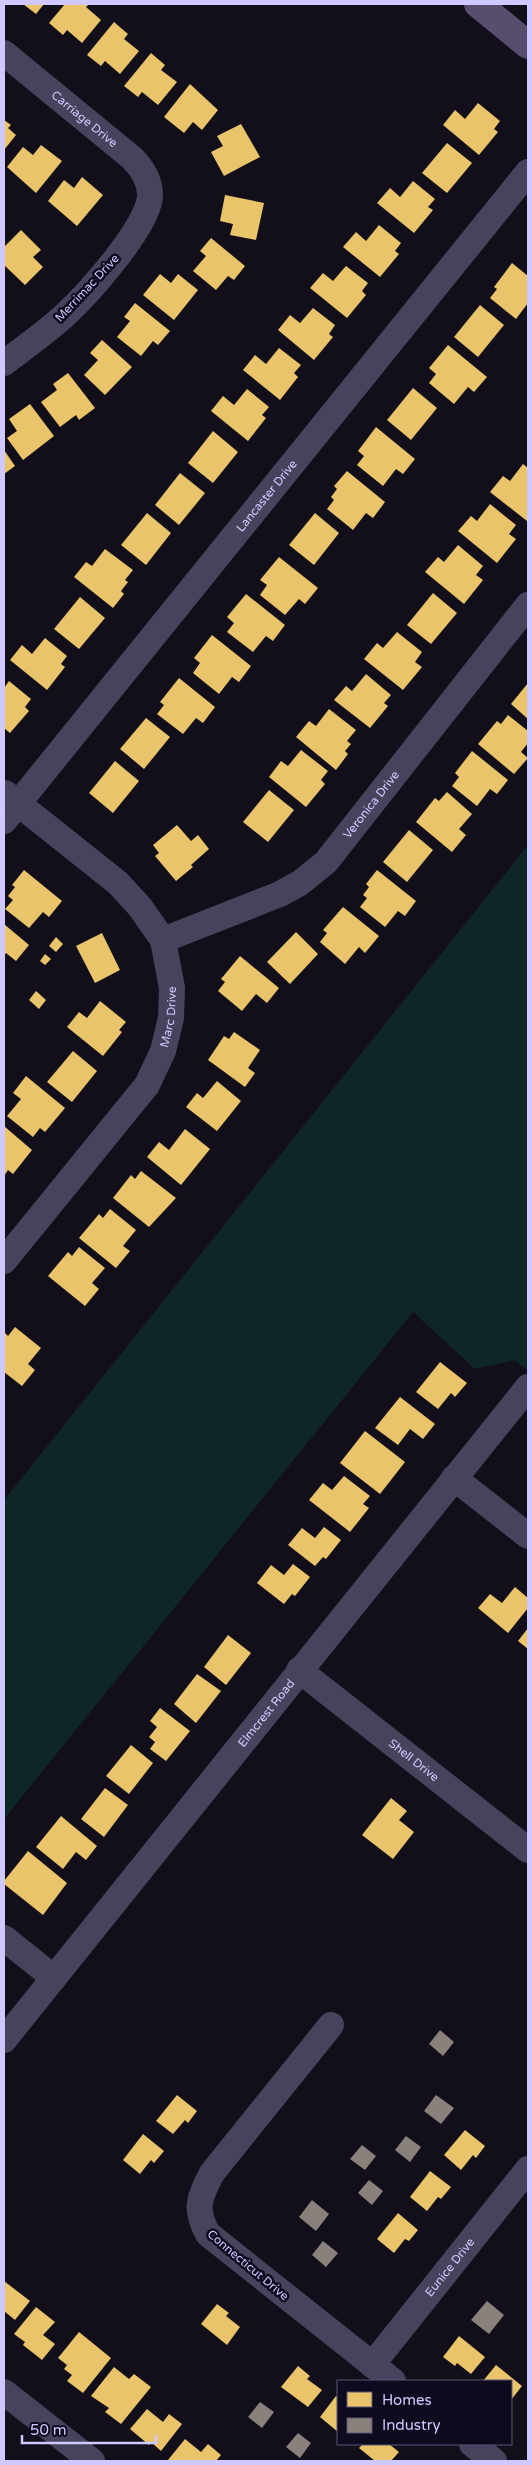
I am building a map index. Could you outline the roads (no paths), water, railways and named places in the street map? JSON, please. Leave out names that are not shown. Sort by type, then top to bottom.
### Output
[{"type":"main road","points":[[478,4],[528,45]]},
{"type":"street","name":"Carriage Drive","points":[[4,53],[132,158],[141,167],[147,179],[150,196]]},
{"type":"street","name":"Lancaster Drive","points":[[8,805],[528,172]]},
{"type":"street","name":"Merrimac Drive","points":[[4,363],[65,315],[96,282],[138,228],[146,211],[150,196]]},
{"type":"street","name":"Veronica Drive","points":[[163,940],[280,894],[300,883],[326,862],[528,605]]},
{"type":"street","name":"Marc Drive","points":[[4,1261],[146,1085],[163,1051],[171,1018],[172,988],[163,940],[140,907],[118,884],[8,805]]},
{"type":"street","name":"Elmcrest Road","points":[[4,2040],[528,1387]]},
{"type":"street","points":[[454,1478],[528,1536]]},
{"type":"street","name":"Shell Drive","points":[[299,1670],[528,1850]]},
{"type":"street","points":[[4,1938],[54,1978]]},
{"type":"street","name":"Connecticut Drive","points":[[331,2025],[212,2173],[202,2192],[199,2206],[200,2219],[208,2234],[392,2380]]},
{"type":"street","name":"Eunice Drive","points":[[372,2365],[528,2169]]},
{"type":"street","points":[[4,2392],[92,2461]]},
{"type":"street","points":[[473,2445],[494,2461]]}]
